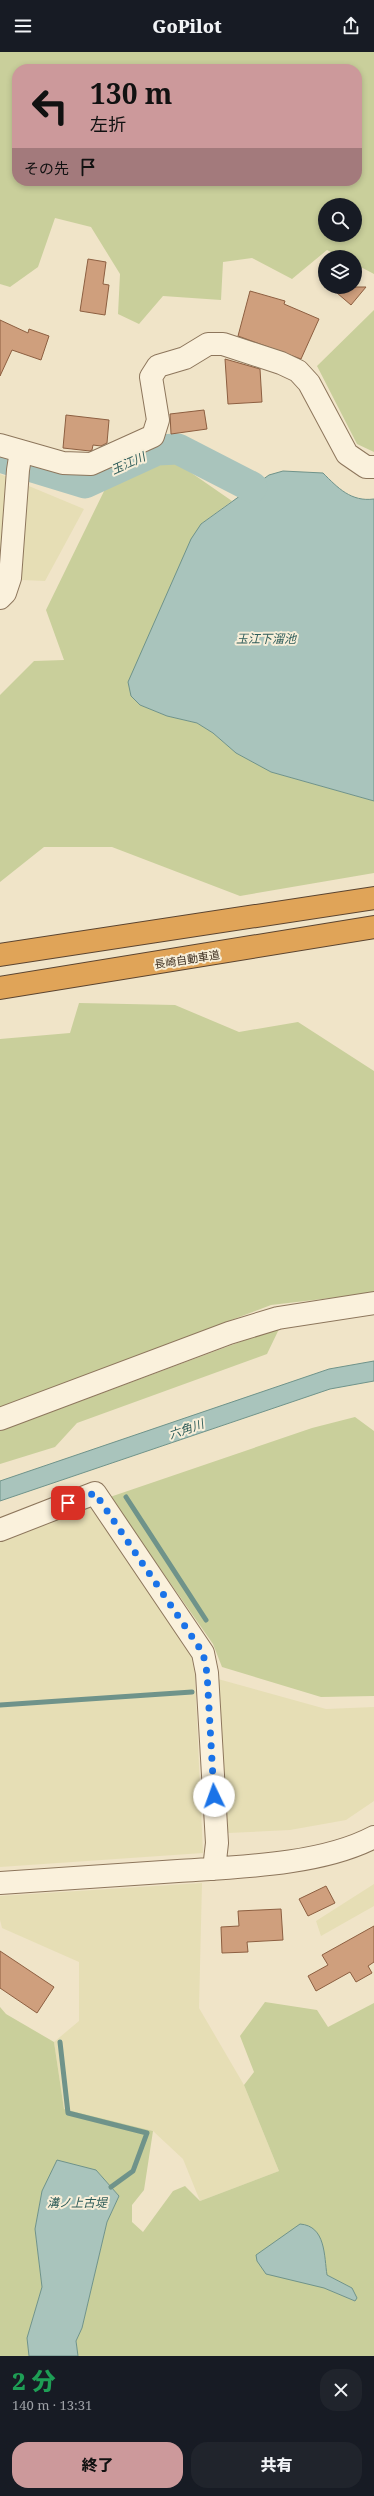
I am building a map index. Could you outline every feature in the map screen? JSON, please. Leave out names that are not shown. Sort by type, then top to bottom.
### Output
[{"type":"highway","points":[[0,955],[374,898]]},
{"type":"highway","name":"長崎自動車道","points":[[0,988],[374,928]]},
{"type":"street","points":[[0,445],[20,461],[91,464],[153,436],[158,420],[151,377],[158,366],[185,358],[208,344],[223,344],[282,363],[298,371],[309,383],[347,454],[366,467],[374,467]]},
{"type":"street","points":[[0,598],[5,593],[10,578],[20,461]]},
{"type":"street","points":[[0,1419],[229,1333],[278,1318],[374,1303]]},
{"type":"street","points":[[0,1530],[95,1493],[203,1653],[207,1673],[217,1843],[214,1869]]},
{"type":"street","points":[[0,1883],[214,1869],[292,1861],[358,1845],[374,1837]]},
{"type":"shaded area","points":[[0,474],[84,509],[45,581],[0,579]]},
{"type":"shaded area","points":[[90,1506],[194,1655],[203,1853],[0,1867],[0,1538]]},
{"type":"shaded area","points":[[218,1679],[326,1709],[374,1707],[374,1801],[346,1820],[290,1830],[228,1833]]},
{"type":"shaded area","points":[[202,1883],[199,2008],[244,2085],[279,2171],[200,2201],[183,2159],[153,2131],[64,2109],[54,2042],[79,2021],[79,1962],[2,1928],[0,1920],[0,1896]]},
{"type":"shaded area","points":[[374,1884],[374,1906],[321,1936],[316,1921]]},
{"type":"green space","points":[[0,52],[374,52],[374,274],[362,268],[362,250],[318,250],[318,257],[292,279],[252,258],[223,262],[221,300],[163,296],[139,324],[118,314],[120,274],[91,227],[55,218],[38,267],[10,287],[0,284]]},
{"type":"green space","points":[[374,310],[374,452],[357,444],[317,366]]},
{"type":"green space","points":[[159,460],[180,465],[232,501],[201,524],[131,696],[140,705],[167,716],[197,723],[213,733],[236,753],[271,772],[374,801],[374,873],[240,896],[112,847],[44,847],[0,882],[0,695],[34,661],[64,660],[46,610],[108,483]]},
{"type":"green space","points":[[79,1003],[175,1005],[239,1032],[298,1022],[374,1071],[374,1293],[271,1305],[0,1407],[0,1039],[70,1033]]},
{"type":"green space","points":[[280,1327],[267,1354],[77,1423],[55,1447],[0,1464],[0,1431]]},
{"type":"green space","points":[[355,1417],[374,1431],[374,1696],[321,1697],[222,1667],[213,1644],[110,1497],[312,1428]]},
{"type":"green space","points":[[265,2002],[317,2010],[328,2027],[374,2003],[374,2356],[78,2356],[76,2341],[82,2328],[107,2222],[119,2196],[96,2170],[42,2191],[35,2229],[42,2287],[27,2338],[29,2356],[0,2356],[0,2007],[6,2014],[54,2042],[64,2109],[153,2131],[144,2190],[132,2205],[132,2222],[143,2232],[173,2191],[185,2186],[200,2201],[279,2171],[244,2085],[254,2072],[240,2036]],"holes":[[[306,2225],[313,2230],[321,2241],[323,2247],[327,2275],[352,2288],[355,2301],[324,2288]]]},
{"type":"water","name":"玉江下溜池","points":[[283,471],[323,473],[346,493],[358,498],[374,499],[374,801],[271,772],[236,753],[213,733],[197,723],[167,716],[140,705],[131,696],[128,682],[191,539],[201,524],[269,475]]},
{"type":"water","name":"六角川","points":[[374,1361],[374,1381],[330,1389],[0,1501],[0,1481],[329,1369]]},
{"type":"water","name":"溝ノ上古堤","points":[[57,2160],[96,2170],[119,2196],[107,2222],[82,2328],[76,2341],[78,2356],[29,2356],[27,2338],[42,2287],[35,2229],[42,2191]]},
{"type":"water","points":[[300,2224],[309,2226],[315,2230],[322,2243],[327,2275],[352,2288],[357,2298],[355,2301],[324,2288],[266,2274],[257,2261],[256,2255]]},
{"type":"building","points":[[88,259],[106,262],[103,284],[109,285],[105,315],[80,311]]},
{"type":"building","points":[[250,291],[285,301],[284,304],[319,319],[301,359],[238,336]]},
{"type":"building","points":[[338,294],[360,294],[351,305]]},
{"type":"building","points":[[0,320],[28,333],[29,329],[49,336],[41,360],[12,350],[0,376]]},
{"type":"building","points":[[225,359],[260,369],[262,402],[228,404]]},
{"type":"building","points":[[204,410],[207,429],[171,434],[170,414]]},
{"type":"building","points":[[66,415],[109,420],[107,443],[101,446],[93,445],[92,450],[90,451],[63,448]]},
{"type":"building","points":[[326,1886],[335,1903],[308,1916],[299,1899]]},
{"type":"building","points":[[281,1909],[283,1940],[247,1942],[248,1952],[222,1953],[221,1927],[239,1926],[238,1911]]},
{"type":"building","points":[[374,1926],[374,1962],[368,1966],[372,1973],[356,1982],[350,1972],[316,1991],[308,1976],[328,1965],[322,1955]]},
{"type":"building","points":[[0,1951],[54,1987],[37,2013],[0,1988]]},
{"type":"waterway","name":"玉江川","points":[[0,457],[85,483],[157,450],[178,449],[252,487]]},
{"type":"waterway","points":[[126,1497],[206,1620]]},
{"type":"waterway","points":[[0,1705],[192,1692]]},
{"type":"waterway","points":[[60,2042],[68,2113],[147,2133],[133,2171],[111,2187]]},
{"type":"route","points":[[68,1503],[95,1493],[203,1653],[207,1673],[214,1796]]}]
